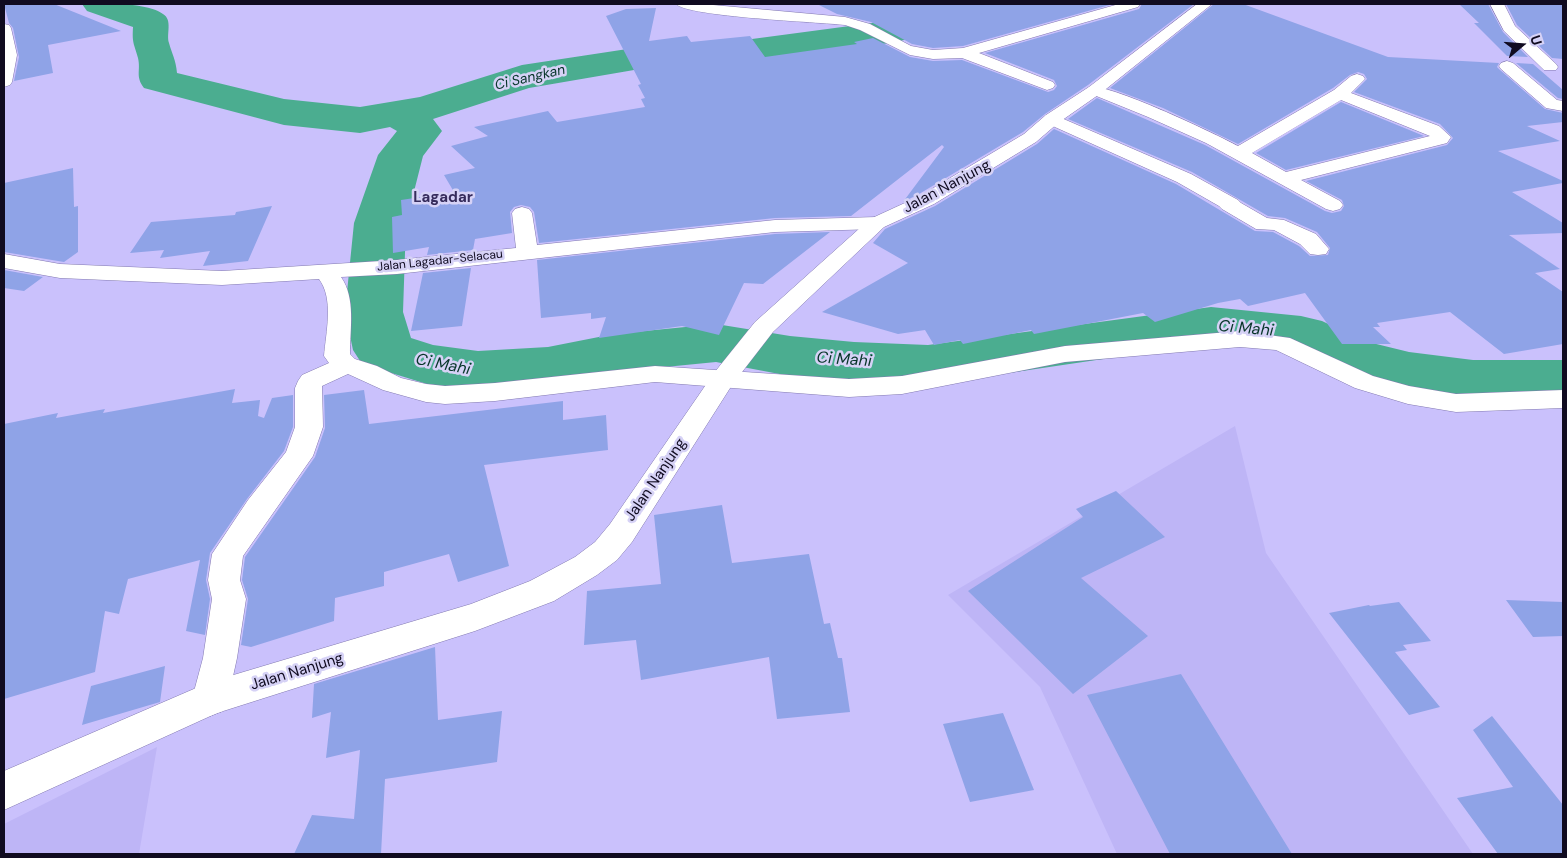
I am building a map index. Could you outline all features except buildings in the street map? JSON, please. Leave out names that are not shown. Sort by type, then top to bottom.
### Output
[{"type":"street","points":[[683,4],[730,12],[834,20],[859,24],[908,49],[922,54],[936,55],[964,53],[1133,4]]},
{"type":"street","name":"Jalan Nanjung","points":[[4,791],[210,699],[493,612],[542,591],[586,566],[606,551],[621,533],[723,379],[764,327],[877,223],[927,200],[1030,138],[1205,4]]},
{"type":"street","points":[[1497,4],[1509,28],[1550,67]]},
{"type":"street","points":[[4,28],[9,42],[4,82]]},
{"type":"street","points":[[964,53],[1047,85]]},
{"type":"street","points":[[1507,66],[1552,104],[1563,106]]},
{"type":"street","points":[[1239,153],[1340,94],[1356,79]]},
{"type":"street","points":[[1095,90],[1154,113],[1239,153],[1334,205]]},
{"type":"street","points":[[1285,178],[1441,139],[1442,137],[1433,130],[1340,94]]},
{"type":"street","points":[[1052,120],[1184,178],[1231,204],[1229,205],[1263,225],[1277,224],[1308,239],[1318,249]]},
{"type":"street","points":[[522,213],[527,252]]},
{"type":"street","name":"Jalan Lagadar-Selacau","points":[[4,261],[89,274],[212,278],[396,267],[775,226],[877,223]]},
{"type":"street","points":[[325,271],[335,285],[339,299],[337,356],[346,366],[368,372],[408,389],[445,395],[495,392],[655,374],[848,388],[902,385],[1065,354],[1240,339],[1281,343],[1364,382],[1408,395],[1456,403],[1563,399]]},
{"type":"street","points":[[210,699],[228,612],[229,599],[224,580],[228,554],[259,508],[299,456],[309,427],[308,388],[311,381],[346,366]]},
{"type":"shaded area","points":[[1235,426],[1266,553],[1473,854],[1117,854],[1040,687],[948,595]]},
{"type":"shaded area","points":[[157,747],[139,854],[4,854],[4,824]]},
{"type":"waterway","name":"Ci Sangkan","points":[[99,4],[151,21],[150,42],[157,59],[158,80],[284,112],[360,120],[392,114]]},
{"type":"waterway","name":"Ci Sangkan","points":[[392,114],[427,108],[522,77],[634,59],[722,54],[897,31],[919,25],[953,11],[1019,4]]},
{"type":"waterway","name":"Ci Mahi","points":[[392,114],[411,120],[420,131],[401,155],[380,223],[374,312],[384,350],[427,364],[478,371],[548,367],[614,353],[716,343],[790,356],[854,362],[928,365],[1211,325],[1301,334],[1345,356],[1409,372],[1473,381],[1563,381]]},
{"type":"district","name":"Lagadar","points":[[443,198]]}]
